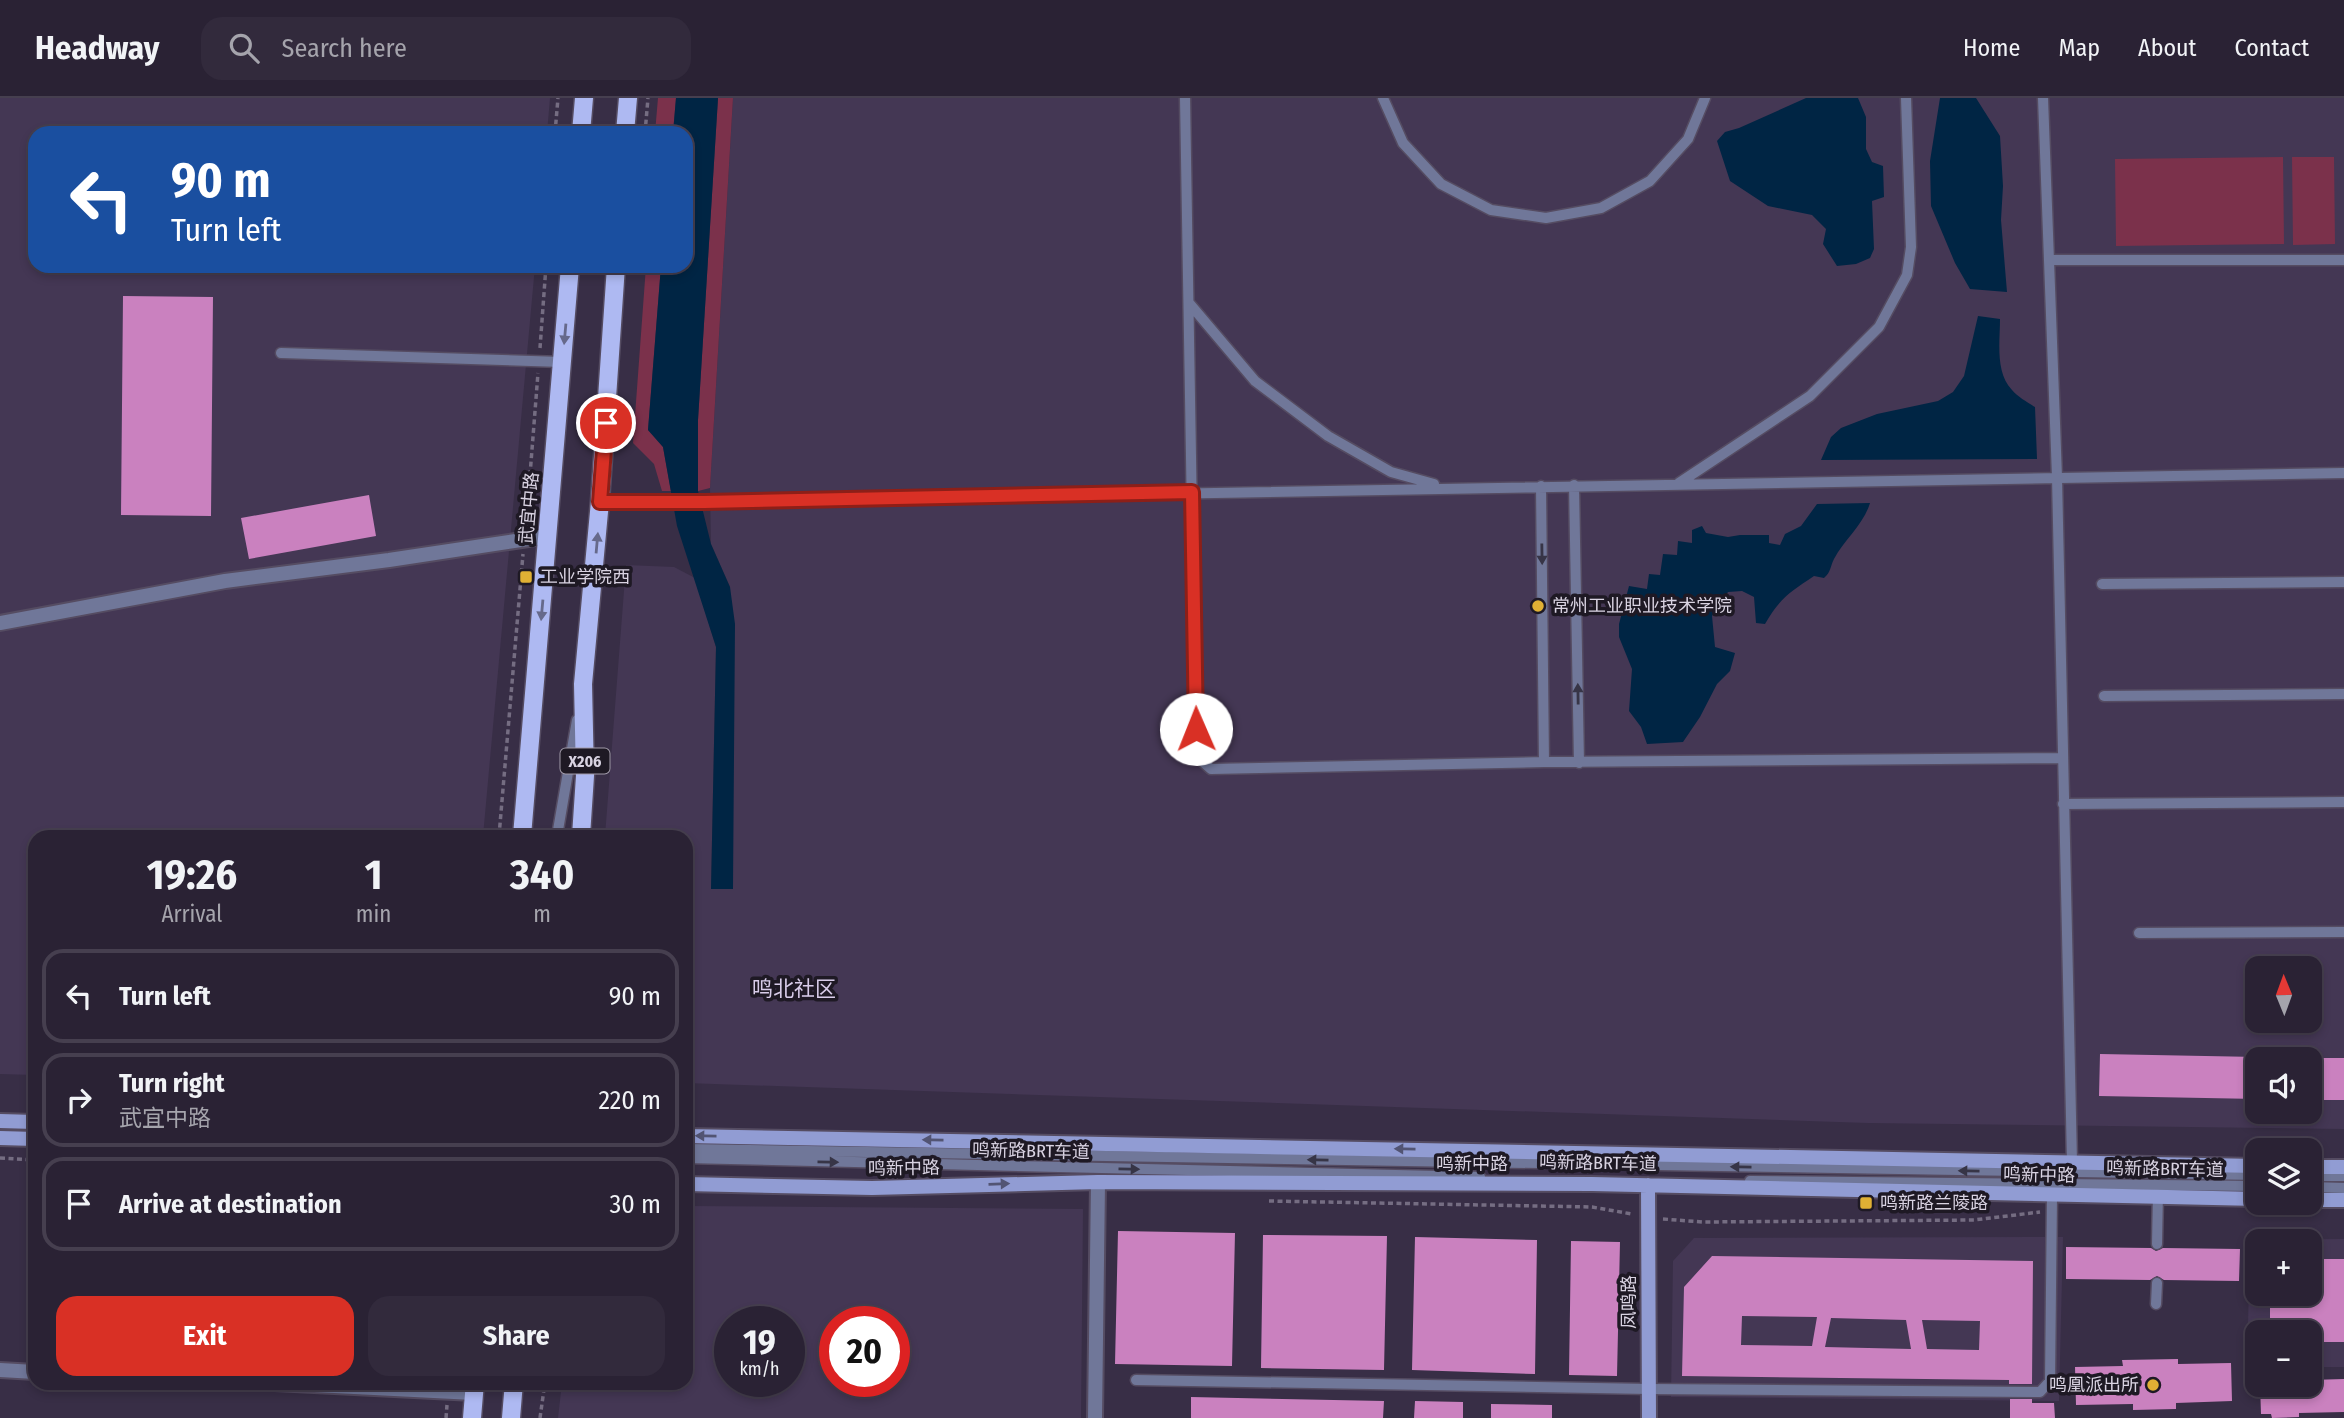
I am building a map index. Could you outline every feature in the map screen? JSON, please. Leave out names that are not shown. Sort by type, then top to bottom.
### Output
[{"type":"main road","points":[[582,126],[584,98]]},
{"type":"main road","points":[[626,126],[628,98]]},
{"type":"main road","name":"武宜中路","points":[[523,830],[569,273]]},
{"type":"main road","name":"X206","points":[[581,830],[585,776],[583,684],[600,502],[616,273]]},
{"type":"main road","points":[[0,1121],[28,1122]]},
{"type":"main road","name":"鸣新中路","points":[[693,1136],[2072,1162],[2245,1197]]},
{"type":"main road","points":[[0,1138],[28,1139]]},
{"type":"main road","points":[[2322,1167],[2344,1167]]},
{"type":"main road","name":"鸣新中路","points":[[693,1184],[872,1188],[1098,1182],[1648,1185],[2052,1195],[2245,1168]]},
{"type":"main road","name":"凤鸣路","points":[[1648,1185],[1649,1418]]},
{"type":"main road","points":[[2322,1200],[2344,1200]]},
{"type":"main road","points":[[472,1418],[475,1390]]},
{"type":"main road","points":[[511,1418],[513,1390]]},
{"type":"street","points":[[0,623],[225,581],[548,537]]},
{"type":"street","points":[[1095,1418],[1098,1182]]},
{"type":"street","points":[[0,1370],[28,1372]]},
{"type":"lane","points":[[1185,98],[1196,756],[1211,769],[1544,762],[2062,758]]},
{"type":"lane","points":[[1383,98],[1403,143],[1441,184],[1491,209],[1546,218],[1601,208],[1650,181],[1688,139],[1705,98]]},
{"type":"lane","points":[[1679,484],[1810,396],[1879,327],[1907,275],[1911,247],[1906,98]]},
{"type":"lane","points":[[2043,98],[2057,477],[2072,1162]]},
{"type":"lane","points":[[2049,260],[2344,260]]},
{"type":"lane","points":[[1188,303],[1255,381],[1328,436],[1391,472],[1446,488]]},
{"type":"lane","points":[[281,353],[562,362]]},
{"type":"lane","points":[[600,502],[2344,472]]},
{"type":"lane","points":[[1574,485],[1579,763]]},
{"type":"lane","points":[[1541,486],[1544,762]]},
{"type":"lane","points":[[2102,584],[2344,582]]},
{"type":"lane","points":[[557,830],[583,684]]},
{"type":"lane","points":[[2104,696],[2344,694]]},
{"type":"lane","points":[[2063,804],[2344,802]]},
{"type":"lane","points":[[2139,933],[2344,932]]},
{"type":"lane","name":"鸣新路BRT车道","points":[[693,1149],[2158,1180],[2245,1185]]},
{"type":"lane","name":"鸣新路BRT车道","points":[[693,1158],[1592,1179],[2158,1180],[2245,1176]]},
{"type":"lane","points":[[2322,1176],[2344,1176]]},
{"type":"lane","points":[[2157,1244],[2158,1180]]},
{"type":"lane","points":[[2322,1187],[2344,1188]]},
{"type":"lane","points":[[1136,1380],[1649,1389],[2040,1392],[2050,1381],[2052,1195]]},
{"type":"lane","points":[[2156,1304],[2157,1283]]},
{"type":"path","points":[[556,126],[558,98]]},
{"type":"path","points":[[646,126],[648,98]]},
{"type":"path","points":[[0,1158],[28,1160]]},
{"type":"path","points":[[1261,1200],[1592,1207],[1648,1217],[1703,1222],[1974,1220],[2052,1211]]},
{"type":"path","points":[[540,1418],[544,1390]]},
{"type":"shaded area","points":[[0,98],[550,98],[548,126],[28,126],[28,273],[534,273],[484,830],[28,830],[28,1075],[0,1074]]},
{"type":"shaded area","points":[[658,98],[676,98],[674,126],[656,126]]},
{"type":"shaded area","points":[[718,98],[733,98],[710,488],[698,491],[698,420]]},
{"type":"shaded area","name":"常州工业职业技术学院","points":[[733,98],[2344,98],[2344,1129],[1868,1123],[693,1083],[693,830],[605,830],[626,565],[674,567],[695,578],[716,647],[711,888],[733,889],[730,587],[711,544],[710,488]]},
{"type":"shaded area","points":[[2283,157],[2284,244],[2116,246],[2115,159]]},
{"type":"shaded area","points":[[2292,157],[2334,157],[2335,244],[2293,245]]},
{"type":"shaded area","points":[[645,273],[660,273],[648,430],[663,447],[671,491],[662,491],[654,464],[633,443]]},
{"type":"shaded area","points":[[693,1206],[1083,1209],[1081,1418],[558,1418],[561,1390],[693,1390]]},
{"type":"shaded area","points":[[2063,1237],[2059,1401],[1671,1397],[1673,1261],[1694,1238]]},
{"type":"shaded area","points":[[2322,1239],[2344,1239],[2344,1367],[2322,1367],[2322,1320],[2248,1320],[2248,1306],[2322,1306]]},
{"type":"water","points":[[676,98],[718,98],[698,420],[698,491],[711,544],[730,587],[735,624],[733,889],[711,889],[716,647],[677,526],[663,447],[648,430],[660,273],[693,273],[693,126],[674,126]]},
{"type":"water","points":[[1806,98],[1858,98],[1866,117],[1866,149],[1872,162],[1883,166],[1884,197],[1872,201],[1874,249],[1870,258],[1856,264],[1837,266],[1823,244],[1826,229],[1812,215],[1768,206],[1730,181],[1717,141],[1725,132]]},
{"type":"water","points":[[1940,98],[1976,98],[2000,136],[2003,186],[2001,220],[2007,292],[1970,289],[1955,263],[1931,206],[1930,161]]},
{"type":"water","points":[[1978,316],[2000,319],[2003,375],[2014,393],[2035,407],[2037,459],[1821,460],[1831,437],[1841,428],[1877,414],[1938,401],[1953,392],[1964,376]]},
{"type":"water","points":[[1870,503],[1863,518],[1838,552],[1826,576],[1814,576],[1792,592],[1780,602],[1765,624],[1756,623],[1754,597],[1742,591],[1728,592],[1712,616],[1715,647],[1735,653],[1730,671],[1717,684],[1683,742],[1647,744],[1641,727],[1629,711],[1632,669],[1619,637],[1619,624],[1629,586],[1647,589],[1649,574],[1660,575],[1663,554],[1677,555],[1678,541],[1692,543],[1692,530],[1702,526],[1706,533],[1728,537],[1769,535],[1769,543],[1780,545],[1785,534],[1801,526],[1817,504]]},
{"type":"building","points":[[123,296],[213,297],[211,516],[121,515]]},
{"type":"building","points":[[369,495],[376,536],[249,559],[241,518]]},
{"type":"building","points":[[2100,1054],[2245,1057],[2245,1099],[2099,1096]]},
{"type":"building","points":[[2322,1058],[2344,1058],[2344,1100],[2322,1100]]},
{"type":"building","points":[[1118,1231],[1235,1233],[1232,1366],[1115,1364]]},
{"type":"building","points":[[1263,1235],[1387,1236],[1384,1370],[1261,1368]]},
{"type":"building","points":[[1415,1237],[1537,1240],[1535,1374],[1412,1370]]},
{"type":"building","points":[[1571,1241],[1620,1242],[1617,1376],[1569,1375]]},
{"type":"building","points":[[2066,1247],[2151,1248],[2156,1251],[2163,1248],[2240,1249],[2239,1281],[2164,1280],[2157,1276],[2150,1280],[2066,1279]]},
{"type":"building","points":[[1712,1256],[2033,1261],[2032,1384],[2009,1384],[2009,1380],[1682,1376],[1684,1287]],"holes":[[[1742,1316],[1817,1317],[1812,1346],[1741,1345]],[[1831,1318],[1906,1320],[1911,1349],[1825,1347]],[[1922,1320],[1980,1321],[1979,1350],[1927,1349]]]},
{"type":"building","points":[[2322,1259],[2344,1259],[2344,1342],[2322,1342],[2322,1320],[2270,1320],[2270,1306],[2322,1306]]},
{"type":"building","points":[[2178,1359],[2178,1364],[2231,1363],[2232,1401],[2176,1403],[2176,1409],[2133,1410],[2133,1404],[2076,1405],[2075,1367],[2123,1366],[2122,1360]]},
{"type":"building","points":[[2344,1379],[2344,1412],[2299,1413],[2299,1417],[2272,1418],[2271,1414],[2261,1414],[2260,1397],[2322,1397],[2322,1380]]},
{"type":"building","points":[[1191,1397],[1384,1401],[1383,1418],[1191,1418]]},
{"type":"building","points":[[2010,1399],[2054,1403],[2055,1418],[2010,1418]]},
{"type":"building","points":[[1415,1401],[1463,1402],[1463,1418],[1414,1418]]},
{"type":"building","points":[[1491,1404],[1552,1405],[1552,1418],[1491,1418]]},
{"type":"place","name":"工业学院西","points":[[526,577]]},
{"type":"place","name":"常州工业职业技术学院","points":[[1538,606]]},
{"type":"place","name":"鸣新路兰陵路","points":[[1866,1203]]},
{"type":"place","name":"鸣凰派出所","points":[[2153,1385]]},
{"type":"district","name":"鸣北社区","points":[[794,989]]},
{"type":"route","points":[[606,423],[600,502],[1192,492],[1196,729]]}]
